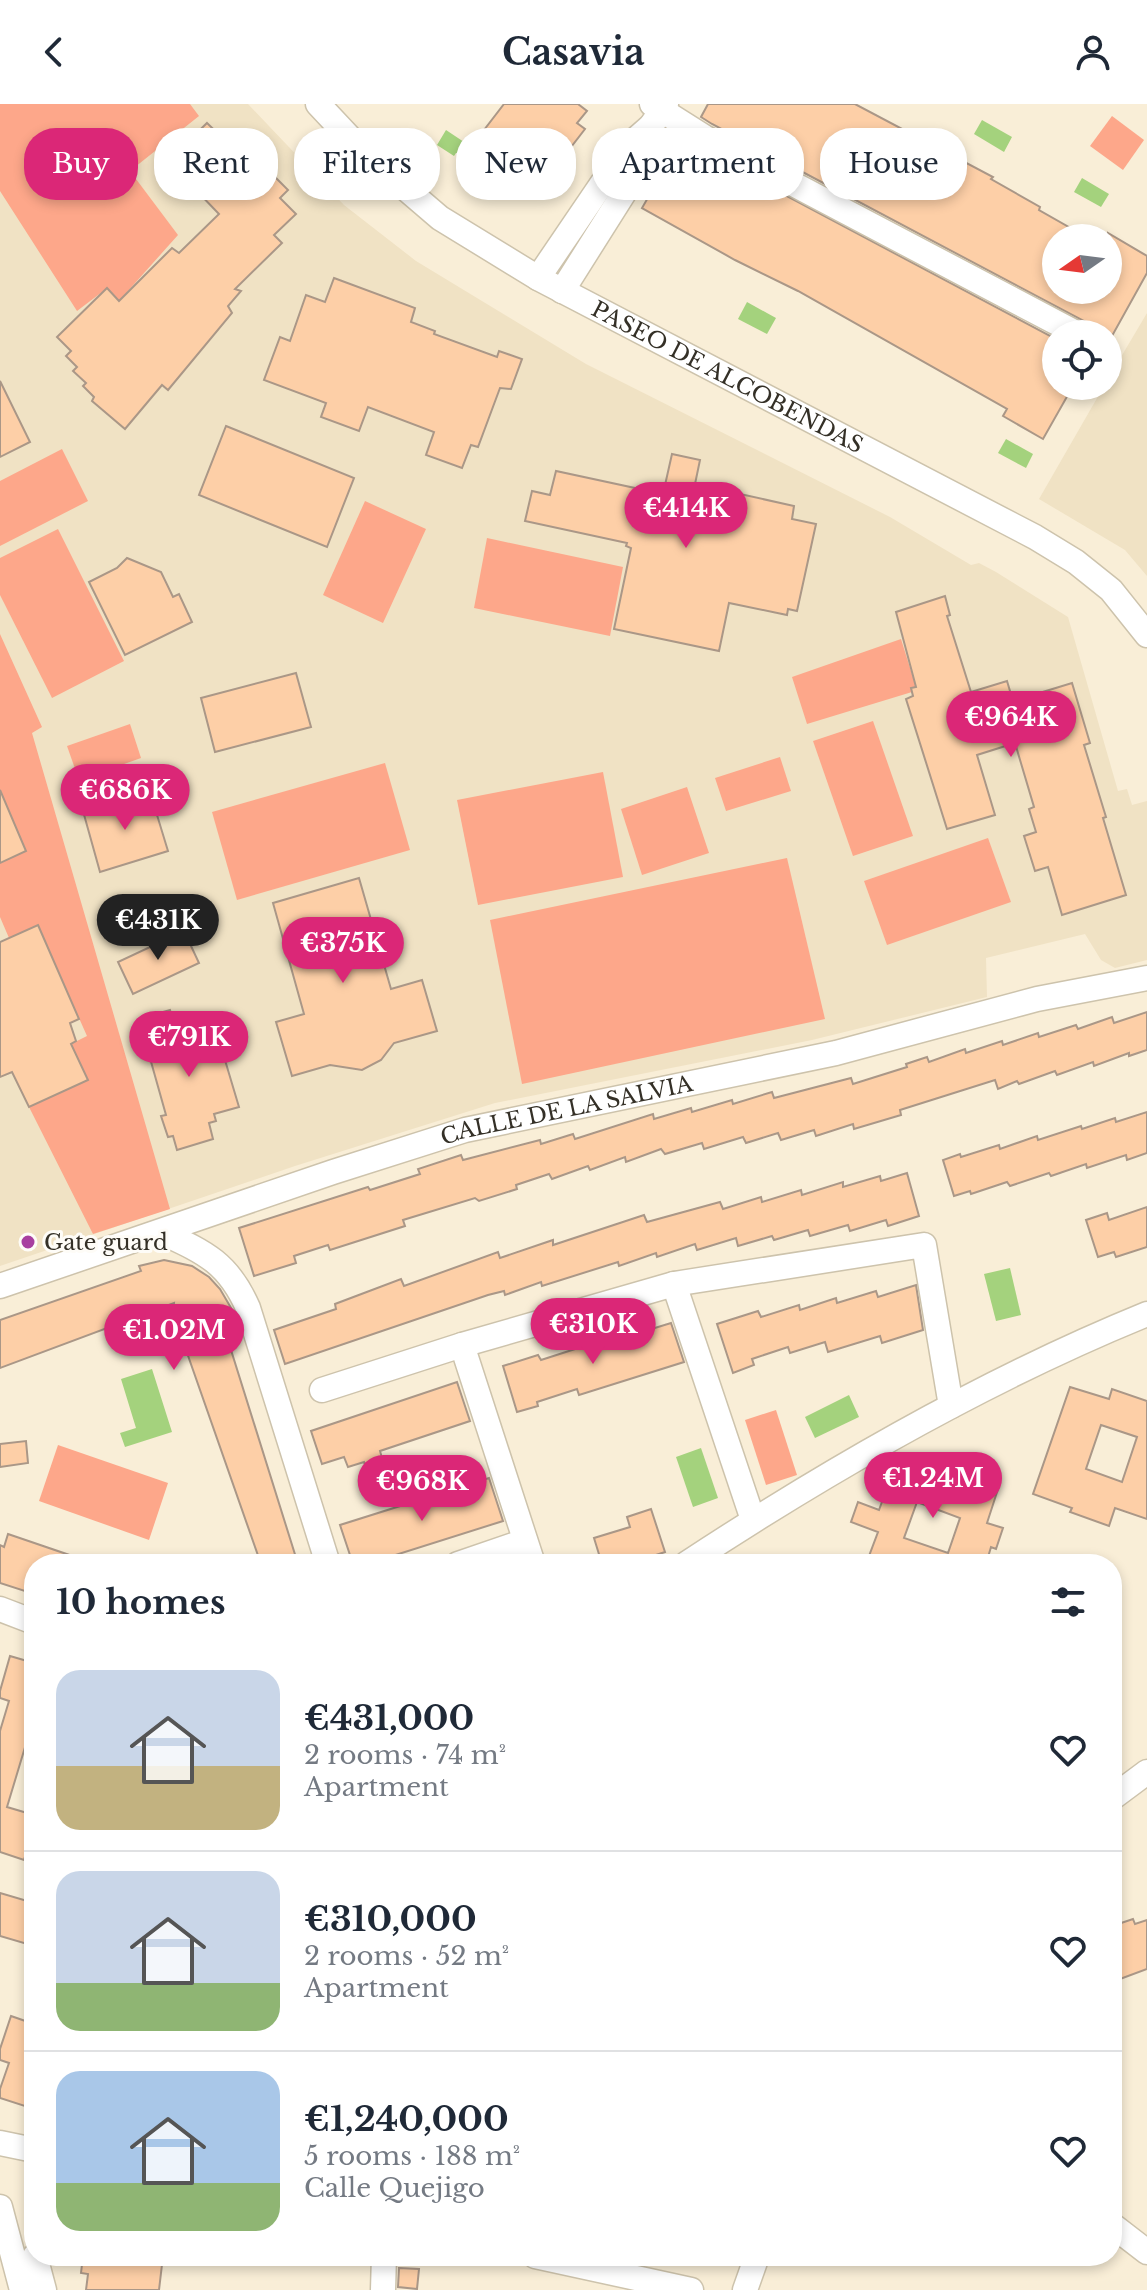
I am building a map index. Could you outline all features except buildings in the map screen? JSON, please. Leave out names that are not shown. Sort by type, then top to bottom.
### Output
[{"type":"street","name":"PASEO DE ALCOBENDAS","points":[[318,104],[363,152],[440,218],[562,291],[1035,537],[1076,562],[1111,590],[1147,635]]},
{"type":"street","points":[[538,278],[627,147],[657,111]]},
{"type":"street","points":[[562,291],[651,150],[657,111]]},
{"type":"street","points":[[657,111],[1051,320]]},
{"type":"street","name":"CALLE DE LA SALVIA","points":[[0,1286],[465,1130],[836,1053],[1037,999],[1147,978]]},
{"type":"street","points":[[161,1232],[197,1249],[223,1267],[237,1283],[248,1308],[325,1554]]},
{"type":"street","points":[[322,1390],[462,1345],[674,1284],[924,1245],[951,1406]]},
{"type":"street","points":[[674,1284],[753,1520]]},
{"type":"street","points":[[701,1554],[779,1503],[951,1406],[1147,1314]]},
{"type":"street","points":[[462,1345],[529,1553]]},
{"type":"street","points":[[0,1609],[24,1618]]},
{"type":"street","points":[[1122,1791],[1147,1772]]},
{"type":"street","points":[[0,2143],[24,2148]]},
{"type":"street","points":[[0,2207],[22,2290]]},
{"type":"street","points":[[1122,2233],[1147,2252]]},
{"type":"street","points":[[37,2266],[44,2290]]},
{"type":"street","points":[[383,2290],[384,2266]]},
{"type":"street","points":[[581,2266],[691,2290]]},
{"type":"street","points":[[745,2290],[753,2266]]},
{"type":"shaded area","points":[[0,104],[248,104],[271,128],[154,128],[154,200],[278,200],[278,136],[294,152],[294,200],[339,200],[416,261],[586,364],[890,517],[971,565],[979,563],[1068,617],[1118,791],[1127,789],[1132,805],[1147,801],[1147,960],[1115,968],[1101,960],[1085,934],[986,958],[987,997],[812,1040],[495,1103],[295,1166],[0,1266]]},
{"type":"shaded area","points":[[0,104],[190,104],[199,116],[184,128],[154,128],[154,152],[138,165],[138,128],[24,128],[24,200],[138,200],[138,182],[178,235],[119,301],[106,289],[77,311],[0,191]]},
{"type":"shaded area","points":[[1112,116],[1144,140],[1123,170],[1090,146]]},
{"type":"shaded area","points":[[982,120],[1012,137],[1004,152],[974,134]]},
{"type":"shaded area","points":[[446,130],[456,137],[454,156],[440,147]]},
{"type":"shaded area","points":[[1082,178],[1109,194],[1101,207],[1074,192]]},
{"type":"shaded area","points":[[747,302],[776,318],[767,334],[738,319]]},
{"type":"shaded area","points":[[1147,313],[1147,576],[1125,550],[1039,499],[1096,400],[1122,400],[1122,355]]},
{"type":"shaded area","points":[[1006,439],[1033,454],[1026,468],[998,453]]},
{"type":"shaded area","points":[[62,449],[88,501],[0,546],[0,481]]},
{"type":"shaded area","points":[[365,501],[426,529],[383,623],[323,595]]},
{"type":"shaded area","points":[[58,529],[124,661],[52,698],[0,595],[0,558]]},
{"type":"shaded area","points":[[487,538],[623,567],[610,636],[474,608]]},
{"type":"shaded area","points":[[0,634],[42,727],[32,733],[170,1209],[93,1234],[29,1107],[88,1080],[71,1044],[87,1036],[38,926],[9,938],[0,917],[0,863],[25,851],[9,812],[0,815]]},
{"type":"shaded area","points":[[901,639],[916,687],[911,688],[912,692],[807,724],[792,677]]},
{"type":"shaded area","points":[[873,721],[913,836],[853,856],[813,741]]},
{"type":"shaded area","points":[[130,724],[141,758],[79,780],[67,746]]},
{"type":"shaded area","points":[[780,757],[791,791],[726,811],[715,778]]},
{"type":"shaded area","points":[[385,763],[410,850],[237,900],[212,812]]},
{"type":"shaded area","points":[[603,772],[623,877],[478,905],[457,800]]},
{"type":"shaded area","points":[[687,787],[709,853],[642,875],[621,809]]},
{"type":"shaded area","points":[[988,838],[1011,902],[887,945],[864,881]]},
{"type":"shaded area","points":[[787,858],[825,1019],[522,1084],[490,920]]},
{"type":"shaded area","points":[[1010,1268],[1021,1315],[996,1321],[984,1274]]},
{"type":"shaded area","points":[[152,1369],[172,1432],[125,1447],[120,1433],[136,1428],[121,1379]]},
{"type":"shaded area","points":[[849,1395],[859,1417],[815,1438],[805,1417]]},
{"type":"shaded area","points":[[776,1410],[797,1475],[766,1485],[745,1420]]},
{"type":"shaded area","points":[[58,1445],[168,1483],[149,1540],[39,1501]]},
{"type":"shaded area","points":[[701,1448],[718,1498],[693,1507],[676,1457]]},
{"type":"place","name":"Gate guard","points":[[28,1242]]}]
